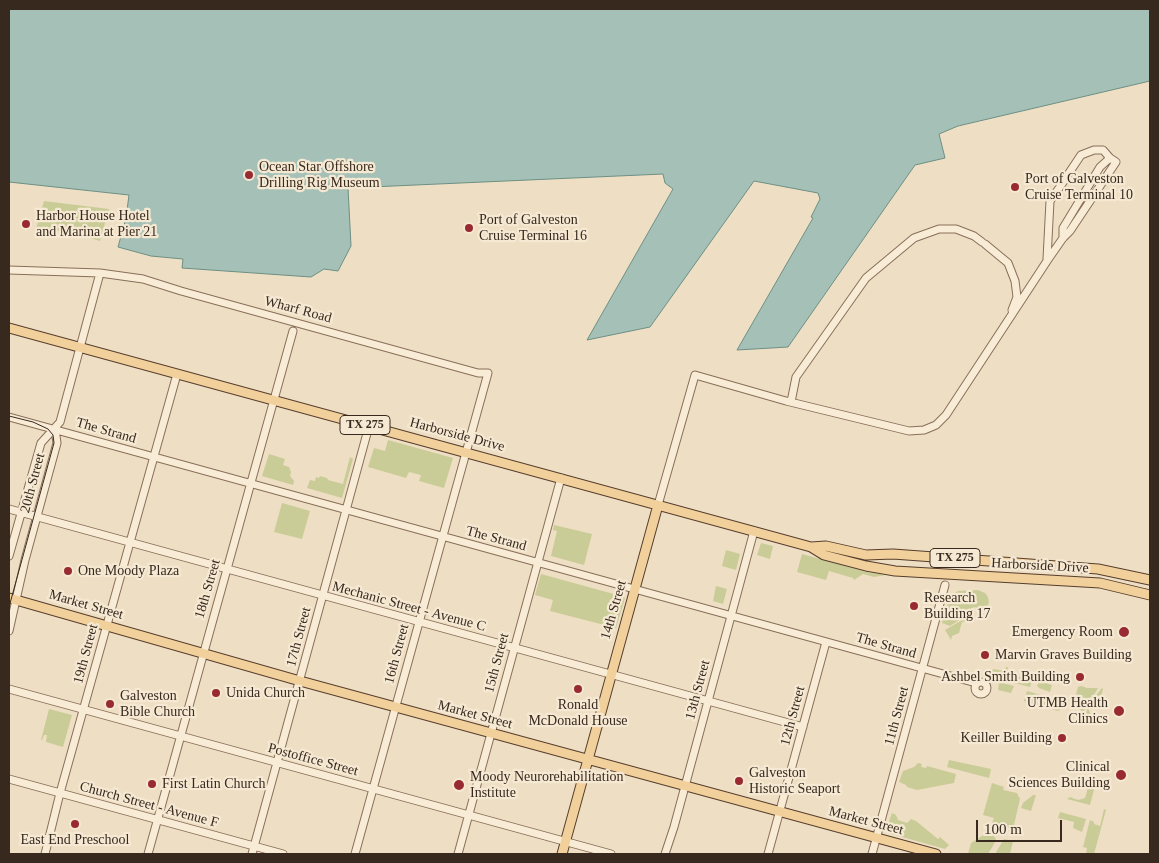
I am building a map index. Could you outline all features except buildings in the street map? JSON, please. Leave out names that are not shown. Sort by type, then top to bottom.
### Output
[{"type":"main road","name":"Harborside Drive","points":[[9,328],[658,504],[811,547],[824,555],[866,566],[896,571],[1100,583],[1150,595]]},
{"type":"main road","name":"14th Street","points":[[562,854],[658,504]]},
{"type":"main road","name":"Harborside Drive","points":[[811,547],[826,546],[866,555],[893,554],[1029,563],[1100,570],[1150,580]]},
{"type":"main road","points":[[1027,580],[1029,563]]},
{"type":"main road","points":[[1100,570],[1100,583]]},
{"type":"main road","name":"Market Street","points":[[12,598],[395,708],[936,854]]},
{"type":"street","points":[[1009,319],[1017,296],[1015,281],[1008,263],[974,236],[956,230],[939,229],[914,238],[866,278],[796,377],[791,402],[909,431],[924,430],[936,425],[946,415],[1009,319],[1047,261],[1070,231],[1113,160],[1103,150],[1094,150],[1081,155],[1050,201],[1047,261]]},
{"type":"street","name":"Wharf Road","points":[[9,270],[100,274],[143,279],[469,371],[488,373]]},
{"type":"street","name":"20th Street","points":[[9,556],[42,444],[60,422],[100,274]]},
{"type":"street","name":"18th Street","points":[[148,854],[293,331]]},
{"type":"street","name":"16th Street","points":[[355,854],[488,373]]},
{"type":"street","name":"19th Street","points":[[45,854],[60,793],[177,374]]},
{"type":"street","name":"14th Street","points":[[658,504],[694,374],[791,402]]},
{"type":"street","name":"The Strand","points":[[9,417],[976,683]]},
{"type":"street","name":"17th Street","points":[[252,854],[369,426]]},
{"type":"street","name":"20th Street","points":[[9,631],[12,598],[57,443],[55,429]]},
{"type":"street","name":"15th Street","points":[[458,854],[561,478]]},
{"type":"street","name":"Mechanic Street - Avenue C","points":[[9,509],[418,623],[803,727]]},
{"type":"street","name":"13th Street","points":[[665,854],[754,531]]},
{"type":"street","name":"11th Street","points":[[872,854],[945,585]]},
{"type":"street","name":"12th Street","points":[[768,854],[826,642]]},
{"type":"street","name":"Postoffice Street","points":[[9,689],[611,854]]},
{"type":"street","name":"Church Street - Avenue F","points":[[9,779],[283,854]]},
{"type":"green space","points":[[44,201],[109,209],[100,241],[90,238],[87,233],[36,229]]},
{"type":"green space","points":[[388,440],[453,458],[444,488],[419,481],[421,475],[409,472],[406,478],[368,467],[374,448],[385,451]]},
{"type":"green space","points":[[269,454],[285,459],[283,465],[289,467],[290,476],[294,481],[293,485],[262,476]]},
{"type":"green space","points":[[350,457],[353,459],[342,498],[307,488],[310,480],[315,481],[316,477],[319,478],[320,476],[343,484]]},
{"type":"green space","points":[[282,503],[310,511],[302,539],[274,532]]},
{"type":"green space","points":[[554,525],[592,534],[584,565],[551,556],[557,531],[553,530]]},
{"type":"green space","points":[[761,543],[773,546],[770,559],[757,555]]},
{"type":"green space","points":[[726,550],[740,554],[736,570],[722,566]]},
{"type":"green space","points":[[802,554],[867,572],[886,575],[874,577],[863,574],[854,580],[853,578],[829,571],[826,580],[797,572]]},
{"type":"green space","points":[[541,574],[625,598],[616,628],[550,611],[553,600],[535,595]]},
{"type":"green space","points":[[716,586],[727,589],[723,604],[713,601]]},
{"type":"green space","points":[[978,590],[985,593],[988,597],[987,608],[984,610],[974,607],[971,609],[969,618],[964,617],[950,626],[942,623],[950,596],[958,591]]},
{"type":"green space","points":[[964,619],[968,621],[962,622],[959,633],[952,636],[951,640],[945,630]]},
{"type":"green space","points":[[1006,667],[1008,667],[1007,671],[1012,673],[1009,681],[984,674],[986,669],[1005,671]]},
{"type":"green space","points":[[1013,676],[1032,681],[1030,687],[1014,683],[1011,680]]},
{"type":"green space","points":[[1039,681],[1052,685],[1050,692],[1037,686]]},
{"type":"green space","points":[[999,682],[1014,686],[1011,693],[998,690]]},
{"type":"green space","points":[[1078,687],[1098,688],[1083,713],[1074,702]]},
{"type":"green space","points":[[1102,688],[1100,700],[1088,708],[1093,720],[1087,719],[1085,716],[1089,704]]},
{"type":"green space","points":[[1027,691],[1062,701],[1060,710],[1024,701]]},
{"type":"green space","points":[[49,709],[72,715],[63,747],[46,742],[47,735],[44,735],[41,740]]},
{"type":"green space","points":[[949,760],[991,769],[989,778],[947,767]]},
{"type":"green space","points":[[918,763],[922,764],[921,767],[926,768],[927,766],[956,774],[954,783],[917,790],[899,782],[903,771],[914,767]]},
{"type":"green space","points":[[992,783],[1004,787],[1003,790],[1017,793],[1020,799],[1013,829],[992,823],[994,818],[983,815]]},
{"type":"green space","points":[[1089,784],[1095,786],[1090,805],[1067,799],[1070,797],[1078,800],[1085,798]]},
{"type":"green space","points":[[1033,795],[1036,795],[1031,811],[1021,808],[1023,803]]},
{"type":"green space","points":[[1104,809],[1106,810],[1094,854],[1086,854],[1087,848],[1083,847],[1090,820],[1100,826]]},
{"type":"green space","points":[[1060,812],[1086,819],[1082,832],[1073,828],[1074,822],[1058,818]]},
{"type":"green space","points":[[892,813],[896,815],[898,820],[907,823],[911,819],[916,821],[938,839],[940,837],[949,845],[945,849],[888,833],[886,830]]},
{"type":"green space","points":[[985,834],[993,835],[996,839],[988,854],[968,854],[971,843]]},
{"type":"green space","points":[[1004,839],[1013,841],[1010,854],[995,854]]},
{"type":"water","points":[[9,9],[1150,9],[1150,81],[958,126],[939,134],[945,158],[915,165],[788,347],[737,350],[813,218],[811,217],[820,199],[818,193],[754,181],[650,327],[587,340],[673,189],[665,183],[663,174],[348,188],[351,246],[338,271],[324,269],[311,277],[182,268],[183,259],[151,256],[118,247],[126,218],[129,195],[9,182]]},
{"type":"tram line","points":[[9,416],[33,422],[48,429],[53,435],[54,443],[9,607]]},
{"type":"place","name":"Ocean Star Offshore Drilling Rig Museum","points":[[249,175]]},
{"type":"place","name":"Port of Galveston Cruise Terminal 10","points":[[1015,187]]},
{"type":"place","name":"Harbor House Hotel and Marina at Pier 21","points":[[26,224]]},
{"type":"place","name":"Port of Galveston Cruise Terminal 16","points":[[469,228]]},
{"type":"place","name":"One Moody Plaza","points":[[68,571]]},
{"type":"place","name":"Research Building 17","points":[[914,606]]},
{"type":"place","name":"Emergency Room","points":[[1124,632]]},
{"type":"place","name":"Marvin Graves Building","points":[[985,655]]},
{"type":"place","name":"Ashbel Smith Building","points":[[1080,677]]},
{"type":"place","name":"Ronald McDonald House","points":[[578,689]]},
{"type":"place","name":"Unida Church","points":[[216,693]]},
{"type":"place","name":"Galveston Bible Church","points":[[110,704]]},
{"type":"place","name":"UTMB Health Clinics","points":[[1119,711]]},
{"type":"place","name":"Keiller Building","points":[[1062,738]]},
{"type":"place","name":"Clinical Sciences Building","points":[[1121,775]]},
{"type":"place","name":"Galveston Historic Seaport","points":[[739,781]]},
{"type":"place","name":"First Latin Church","points":[[152,784]]},
{"type":"place","name":"Moody Neurorehabilitation Institute","points":[[459,785]]},
{"type":"place","name":"East End Preschool","points":[[75,824]]}]
